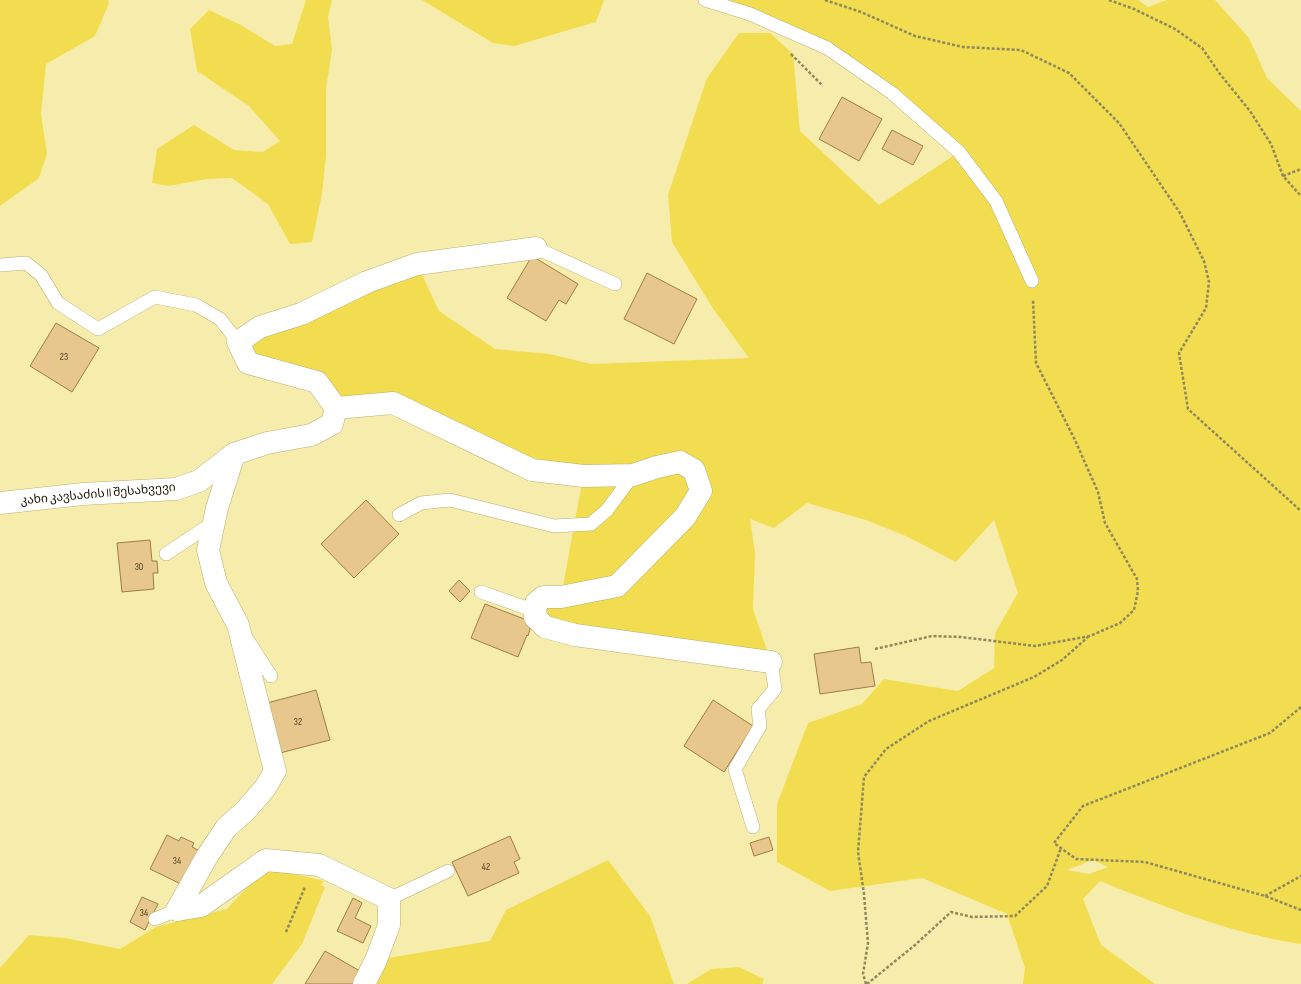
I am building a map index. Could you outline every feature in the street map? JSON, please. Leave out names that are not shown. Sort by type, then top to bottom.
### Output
[{"type":"street","points":[[536,248],[417,264],[367,282],[301,314],[260,327],[238,342],[248,363],[317,382],[336,408],[393,403],[532,470],[584,476],[633,475],[680,462],[694,470],[701,491],[685,517],[617,586],[561,597],[543,597],[536,603],[535,617],[545,627],[575,635],[771,662]]},
{"type":"street","name":"კახი კავსაძის II შესახვევი","points":[[0,503],[83,494],[176,489],[199,481],[234,454],[267,443],[311,434],[332,424],[336,408]]},
{"type":"street","points":[[177,910],[206,858],[226,828],[246,810],[265,788],[275,771],[238,625],[216,583],[208,550],[214,522],[234,454]]},
{"type":"street","points":[[177,910],[201,906],[266,860],[319,864],[388,899],[389,925],[364,984]]},
{"type":"lane","points":[[705,0],[750,14],[827,48],[898,98],[959,152],[996,201],[1032,281]]},
{"type":"lane","points":[[536,248],[615,284]]},
{"type":"lane","points":[[0,265],[26,263],[41,275],[58,303],[98,329],[155,297],[196,305],[220,319],[238,342]]},
{"type":"lane","points":[[399,515],[421,504],[450,500],[554,526],[591,524],[608,510],[633,475]]},
{"type":"lane","points":[[166,554],[214,522]]},
{"type":"lane","points":[[481,592],[535,611]]},
{"type":"lane","points":[[238,625],[271,676]]},
{"type":"lane","points":[[753,827],[735,770],[760,726],[758,709],[775,689],[771,662]]},
{"type":"lane","points":[[388,899],[448,871]]},
{"type":"lane","points":[[156,919],[177,910]]},
{"type":"path","points":[[826,0],[861,12],[915,36],[963,46],[1021,50],[1069,73],[1119,123],[1180,213],[1204,261],[1209,282],[1206,308],[1179,353],[1188,409],[1301,511]]},
{"type":"path","points":[[1109,0],[1134,9],[1175,30],[1202,48],[1220,74],[1250,111],[1271,144],[1283,176],[1301,196]]},
{"type":"path","points":[[1283,176],[1301,169]]},
{"type":"path","points":[[875,649],[932,636],[961,637],[1035,646],[1090,636],[1120,623],[1134,610],[1138,591],[1137,579],[1105,523],[1098,492],[1081,453],[1036,364],[1036,339],[1032,281]]},
{"type":"path","points":[[1061,848],[1047,886],[1015,916],[972,916],[952,912],[915,945],[866,984],[863,974],[868,943],[864,894],[858,852],[864,777],[886,749],[929,721],[1034,677],[1062,660],[1090,636]]},
{"type":"path","points":[[1301,707],[1270,733],[1083,806],[1054,843],[1076,859],[1145,862],[1265,896],[1301,910]]},
{"type":"path","points":[[286,932],[310,877],[319,864]]},
{"type":"path","points":[[1265,896],[1301,876]]},
{"type":"shaded area","points":[[0,0],[108,0],[109,3],[95,36],[46,64],[41,114],[47,154],[39,178],[0,206]]},
{"type":"shaded area","points":[[306,0],[332,0],[328,17],[332,50],[326,89],[326,156],[322,194],[312,242],[290,244],[268,204],[232,178],[207,179],[168,186],[152,183],[157,149],[194,125],[234,150],[263,152],[280,141],[249,106],[197,71],[190,29],[209,10],[241,25],[275,46],[292,44]]},
{"type":"shaded area","points":[[422,0],[604,0],[596,22],[514,46],[493,43]]},
{"type":"shaded area","points":[[705,0],[1138,0],[1148,7],[1167,0],[1215,0],[1249,38],[1267,78],[1301,111],[1301,944],[1250,934],[1224,927],[1174,910],[1100,881],[1083,899],[1101,945],[1155,984],[1023,984],[1025,968],[1007,914],[922,878],[830,891],[777,862],[777,804],[808,723],[862,704],[884,679],[958,691],[994,668],[995,633],[1018,593],[994,520],[956,562],[906,536],[866,520],[807,503],[774,528],[750,519],[755,553],[753,609],[771,662],[535,617],[561,597],[583,477],[532,470],[393,403],[336,408],[238,342],[417,264],[439,311],[495,349],[550,354],[591,364],[749,358],[714,310],[672,242],[668,195],[707,78],[739,33],[770,33],[793,54],[800,131],[879,205],[959,152],[827,48]],"holes":[[[1093,860],[1108,867],[1089,874],[1067,870]]]},
{"type":"shaded area","points":[[608,860],[650,916],[674,984],[364,984],[376,960],[490,941],[506,910]]},
{"type":"shaded area","points":[[268,867],[324,881],[321,885],[325,887],[302,944],[272,984],[0,984],[0,968],[29,935],[65,938],[120,949],[156,927],[227,909],[263,870]]},
{"type":"shaded area","points":[[739,967],[764,979],[762,984],[687,984],[711,969]]},
{"type":"building","points":[[842,97],[882,119],[859,161],[819,139]]},
{"type":"building","points":[[892,130],[923,146],[913,165],[882,149]]},
{"type":"building","points":[[532,256],[578,284],[566,304],[559,300],[546,321],[507,298]]},
{"type":"building","points":[[647,273],[697,299],[674,344],[624,319]]},
{"type":"building","points":[[56,323],[99,348],[72,392],[30,366]]},
{"type":"building","points":[[366,500],[399,534],[354,578],[321,544]]},
{"type":"building","points":[[150,540],[152,561],[157,561],[158,573],[153,573],[154,589],[122,592],[117,543]]},
{"type":"building","points":[[459,580],[470,591],[460,602],[449,591]]},
{"type":"building","points":[[485,604],[532,622],[528,636],[527,635],[518,657],[471,638]]},
{"type":"building","points":[[859,647],[861,663],[871,662],[875,686],[820,694],[814,654]]},
{"type":"building","points":[[316,690],[330,740],[280,753],[267,703]]},
{"type":"building","points":[[713,700],[753,726],[724,772],[684,746]]},
{"type":"building","points":[[167,835],[179,841],[181,837],[194,843],[192,847],[204,853],[187,887],[150,869]]},
{"type":"building","points":[[510,836],[520,859],[514,862],[519,873],[468,896],[452,862]]},
{"type":"building","points":[[769,837],[773,850],[754,856],[750,843]]},
{"type":"building","points":[[142,897],[158,904],[145,930],[130,922]]},
{"type":"building","points":[[353,898],[362,903],[355,918],[371,926],[363,943],[337,931]]},
{"type":"building","points":[[325,951],[365,974],[359,984],[305,984]]}]
